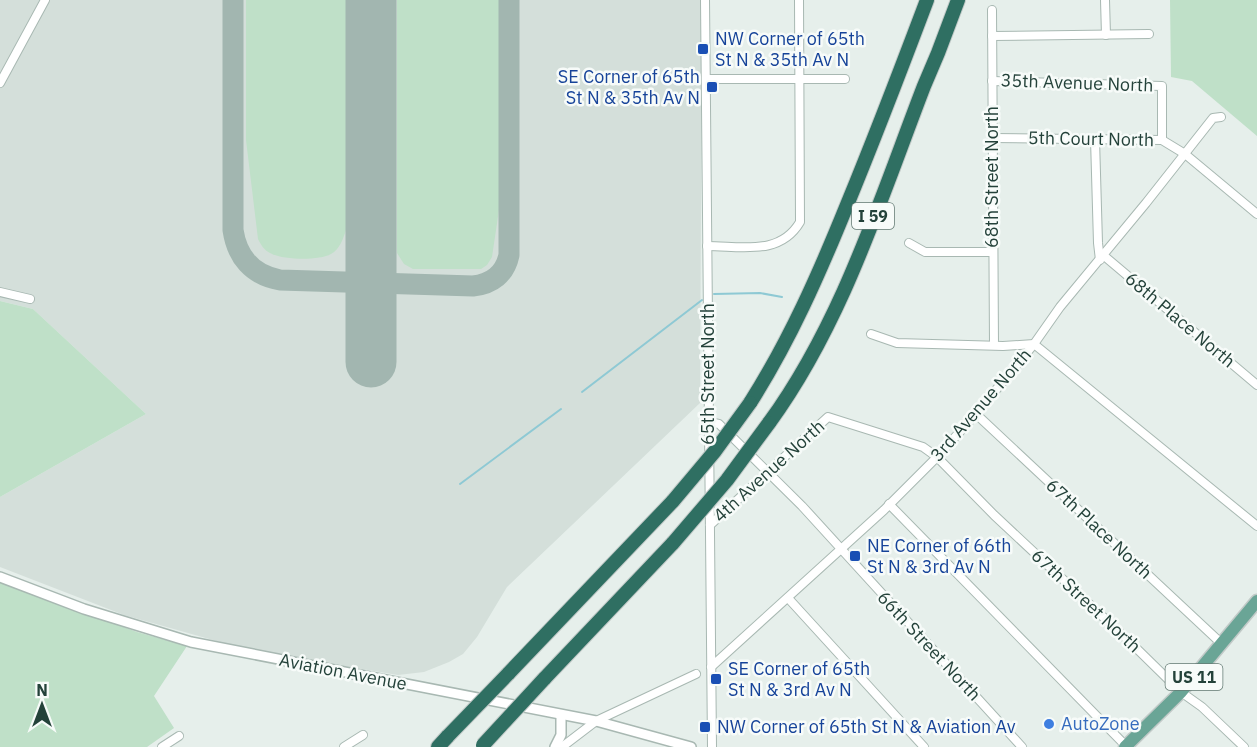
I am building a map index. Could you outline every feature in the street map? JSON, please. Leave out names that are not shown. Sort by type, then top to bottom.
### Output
[{"type":"highway","name":"I 59","points":[[438,747],[674,501],[715,451],[750,402],[772,368],[807,300],[878,130],[927,0]]},
{"type":"highway","name":"I 59","points":[[482,746],[673,543],[727,480],[789,395],[842,295],[958,0]]},
{"type":"main road","name":"US 11","points":[[1126,746],[1181,692],[1257,601]]},
{"type":"street","points":[[0,82],[45,0]]},
{"type":"street","name":"65th Street North","points":[[705,0],[712,747]]},
{"type":"street","points":[[707,246],[773,246],[784,240],[800,222],[798,0]]},
{"type":"street","points":[[1105,0],[1106,35]]},
{"type":"street","name":"68th Street North","points":[[992,10],[993,345]]},
{"type":"street","points":[[992,36],[1149,34]]},
{"type":"street","points":[[706,79],[845,79]]},
{"type":"street","name":"35th Avenue North","points":[[992,81],[1162,86],[1162,140]]},
{"type":"street","name":"3rd Avenue North","points":[[711,667],[788,598],[937,457],[1034,344],[1060,307],[1102,258],[1213,118],[1221,117]]},
{"type":"street","name":"5th Court North","points":[[992,138],[1162,140],[1185,154],[1257,214]]},
{"type":"street","points":[[1095,139],[1098,243],[1102,258]]},
{"type":"street","points":[[909,243],[925,252],[993,252]]},
{"type":"street","name":"68th Place North","points":[[1102,258],[1257,385]]},
{"type":"street","points":[[0,292],[30,299]]},
{"type":"street","points":[[871,334],[897,344],[1034,344],[1257,526]]},
{"type":"street","name":"67th Place North","points":[[976,414],[1221,644]]},
{"type":"street","name":"67th Street North","points":[[828,417],[923,447],[937,457],[994,515],[1181,692],[1203,708],[1244,747]]},
{"type":"street","name":"4th Avenue North","points":[[710,525],[828,417]]},
{"type":"street","name":"66th Street North","points":[[709,422],[719,424],[768,471],[1022,747]]},
{"type":"street","points":[[889,504],[1126,746]]},
{"type":"street","name":"Aviation Avenue","points":[[0,577],[84,609],[191,642],[596,721],[691,747]]},
{"type":"street","points":[[788,598],[924,747]]},
{"type":"street","points":[[562,747],[596,721],[696,674]]},
{"type":"street","points":[[555,747],[561,735],[561,715]]},
{"type":"street","points":[[344,747],[363,735]]},
{"type":"street","points":[[162,747],[179,736]]},
{"type":"shaded area","points":[[0,0],[702,0],[700,403],[507,587],[477,637],[463,654],[424,672],[398,675],[252,651],[124,615],[0,567],[0,497],[146,414],[33,309],[0,301]]},
{"type":"green space","points":[[246,0],[346,0],[346,230],[337,249],[325,256],[300,259],[283,257],[270,253],[258,239],[246,140]]},
{"type":"green space","points":[[397,0],[501,0],[500,203],[492,257],[481,269],[413,269],[404,264],[397,253]]},
{"type":"green space","points":[[1170,0],[1257,0],[1257,136],[1192,81],[1171,77]]},
{"type":"green space","points":[[0,301],[33,309],[146,414],[0,497]]},
{"type":"green space","points":[[0,581],[137,632],[187,646],[154,696],[174,728],[147,747],[0,747]]},
{"type":"waterway","points":[[714,294],[760,293],[782,297]]},
{"type":"waterway","points":[[582,392],[702,300]]},
{"type":"waterway","points":[[460,484],[561,409]]},
{"type":"taxiway","points":[[233,0],[233,230],[242,256],[261,274],[280,280],[473,286],[497,277],[504,268],[509,255],[509,0]]},
{"type":"runway","points":[[371,0],[371,362]]},
{"type":"place","name":"NW Corner of 65th St N & 35th Av N","points":[[703,49]]},
{"type":"place","name":"SE Corner of 65th St N & 35th Av N","points":[[712,87]]},
{"type":"place","name":"NE Corner of 66th St N & 3rd Av N","points":[[855,556]]},
{"type":"place","name":"SE Corner of 65th St N & 3rd Av N","points":[[716,679]]},
{"type":"place","name":"AutoZone","points":[[1049,724]]},
{"type":"place","name":"NW Corner of 65th St N & Aviation Av","points":[[705,727]]}]
